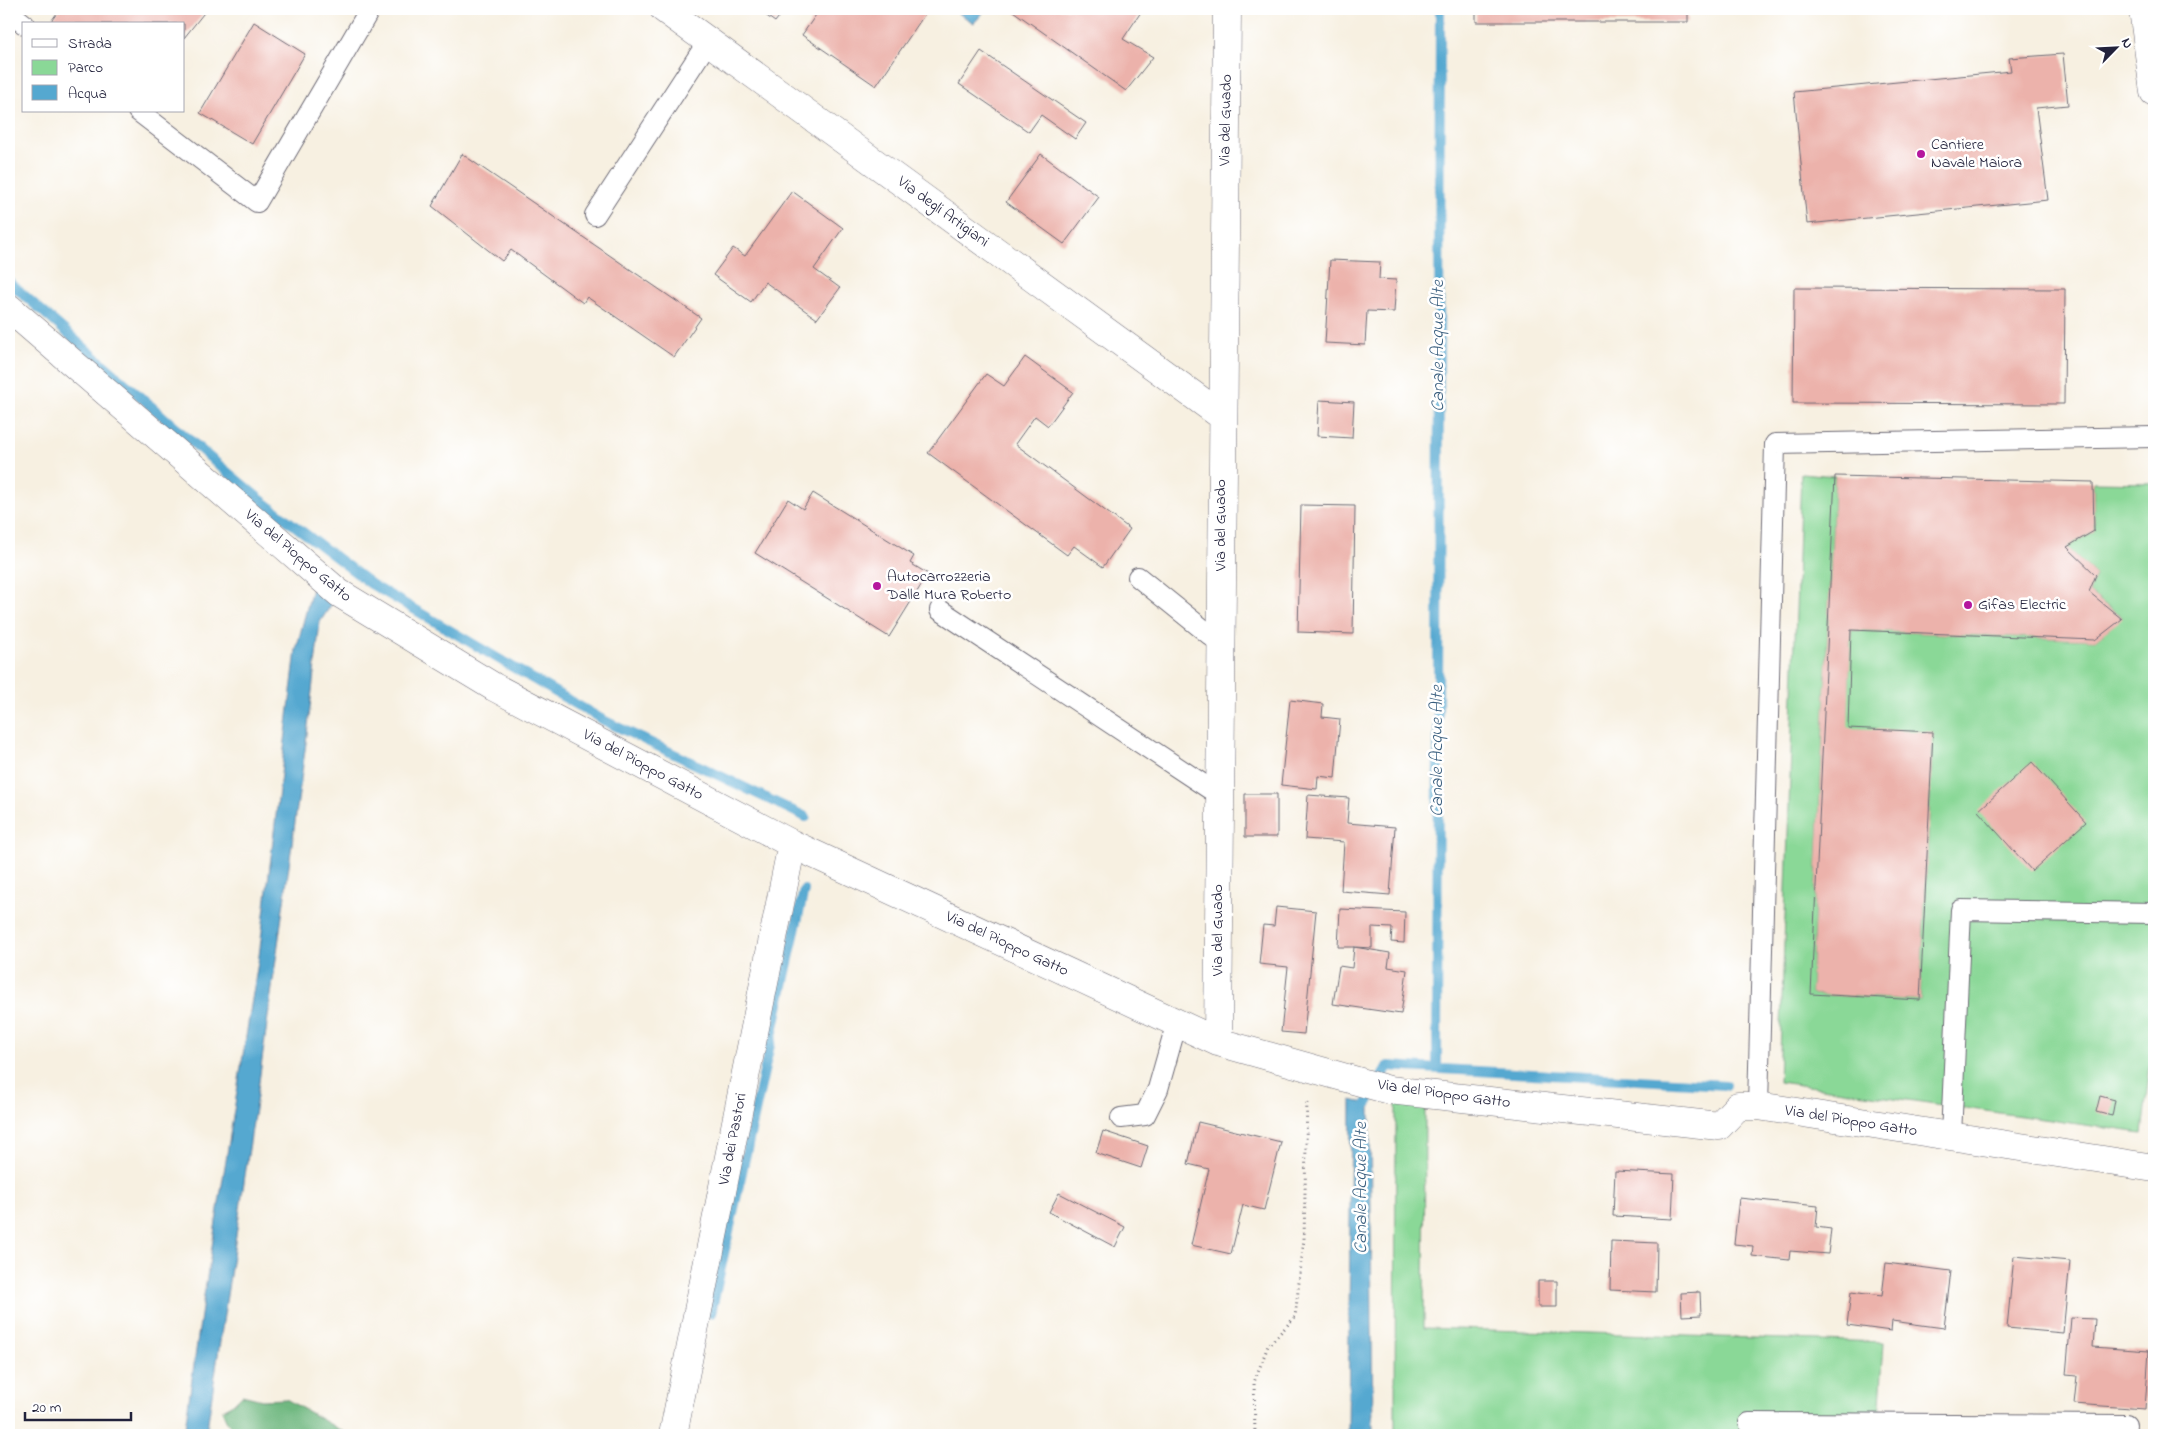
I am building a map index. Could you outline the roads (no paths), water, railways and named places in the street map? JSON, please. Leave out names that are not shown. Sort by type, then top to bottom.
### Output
[{"type":"street","name":"Via degli Artigiani","points":[[664,9],[1222,416]]},
{"type":"street","name":"Via del Guado","points":[[1218,1042],[1227,9]]},
{"type":"street","points":[[2143,9],[2150,39],[2154,92]]},
{"type":"street","name":"Via del Pioppo Gatto","points":[[9,308],[339,593],[494,687],[792,844],[1218,1042],[1389,1090],[1719,1126],[1738,1106],[1758,1106],[2154,1168]]},
{"type":"street","name":"Via dei Pastori","points":[[673,1435],[792,844]]},
{"type":"lane","points":[[139,112],[257,202],[370,9]]},
{"type":"lane","points":[[9,12],[22,22]]},
{"type":"lane","points":[[596,215],[709,40]]},
{"type":"lane","points":[[1758,1106],[1775,444],[2154,437]]},
{"type":"lane","points":[[1138,577],[1220,643]]},
{"type":"lane","points":[[940,610],[1219,795]]},
{"type":"lane","points":[[1951,1136],[1961,910],[2154,913]]},
{"type":"lane","points":[[1121,1118],[1145,1115],[1158,1089],[1177,1022]]},
{"type":"lane","points":[[1749,1423],[2126,1425],[2124,1435]]},
{"type":"water","points":[[952,9],[976,9],[983,13],[974,23]]},
{"type":"water","points":[[316,573],[339,593],[320,622],[306,743],[258,1089],[206,1435],[184,1435],[202,1308],[259,956],[296,650]]},
{"type":"water","points":[[1351,1100],[1370,1104],[1373,1435],[1348,1435]]},
{"type":"waterway","name":"Canale Acque Alte","points":[[1437,1068],[1440,9]]},
{"type":"waterway","points":[[9,282],[207,455],[261,500],[371,584],[603,720],[806,817]]},
{"type":"waterway","points":[[711,1313],[804,890]]},
{"type":"waterway","points":[[1362,1112],[1388,1066],[1726,1085]]},
{"type":"place","name":"Cantiere Navale Maiora","points":[[1921,154]]},
{"type":"place","name":"Autocarrozzeria Dalle Mura Roberto","points":[[877,586]]},
{"type":"place","name":"Gifas Electric","points":[[1968,605]]}]
